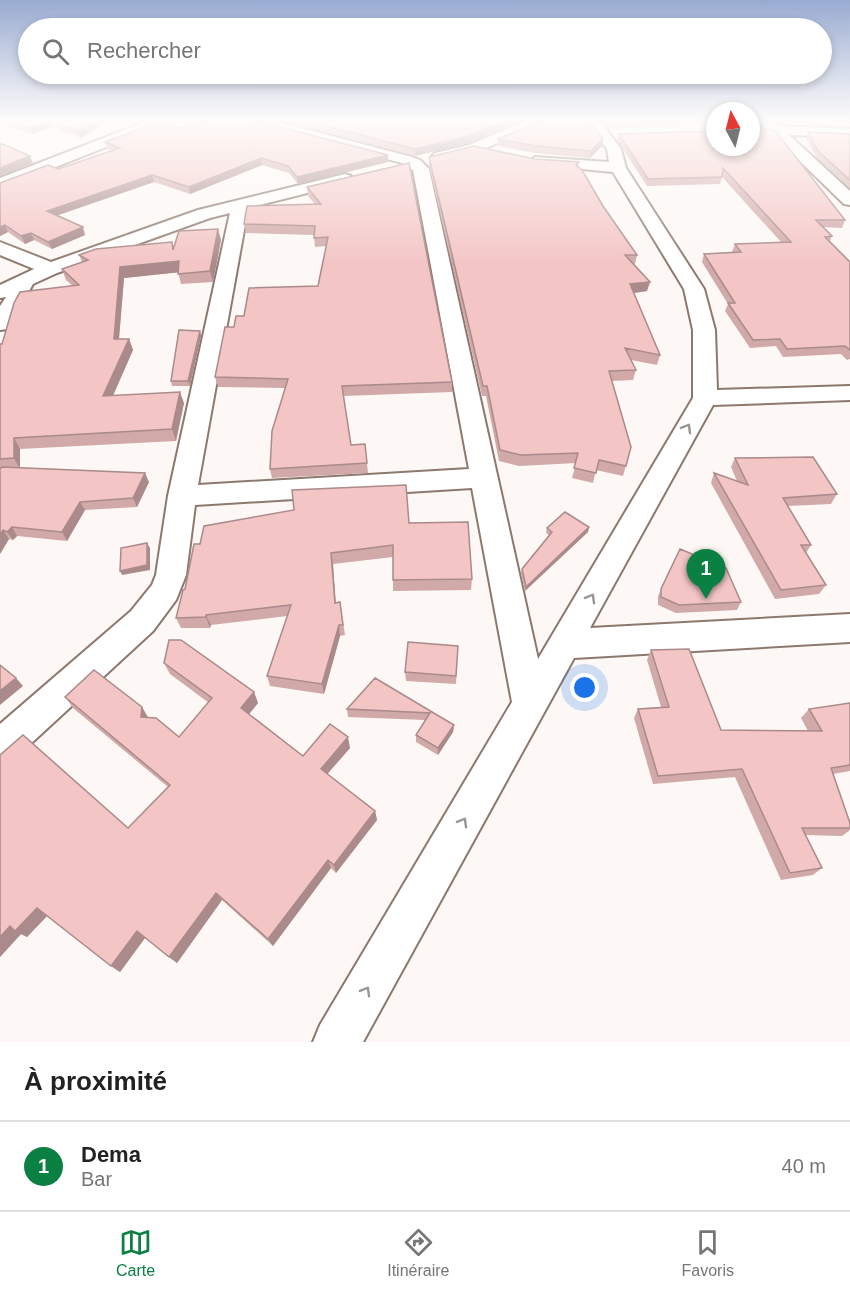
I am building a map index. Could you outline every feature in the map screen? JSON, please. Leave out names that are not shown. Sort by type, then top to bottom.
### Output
[{"type":"street","points":[[0,184],[39,169]]},
{"type":"street","points":[[0,292],[50,269],[204,214],[391,169]]},
{"type":"street","points":[[421,169],[530,704]]},
{"type":"street","points":[[337,1042],[705,398],[706,338],[702,311],[680,264],[618,169]]},
{"type":"street","points":[[817,169],[850,200]]},
{"type":"street","points":[[0,748],[142,621],[165,591],[171,575],[182,496],[240,204]]},
{"type":"street","points":[[0,248],[50,269]]},
{"type":"street","points":[[0,324],[26,279]]},
{"type":"street","points":[[705,398],[850,393]]},
{"type":"street","points":[[182,496],[484,478]]},
{"type":"street","points":[[564,644],[850,628]]},
{"type":"building","points":[[38,169],[235,169],[189,187],[152,175],[47,211],[83,227],[48,242],[31,233],[21,236],[5,225],[0,227],[0,183]]},
{"type":"building","points":[[290,169],[332,169],[297,177]]},
{"type":"building","points":[[385,169],[410,169],[452,382],[342,386],[351,445],[365,444],[367,463],[270,469],[272,431],[288,379],[215,377],[225,327],[234,327],[236,316],[244,316],[249,288],[318,286],[328,237],[314,238],[315,226],[244,224],[247,206],[321,204],[307,187]]},
{"type":"building","points":[[432,169],[580,169],[637,255],[625,255],[650,282],[630,284],[660,355],[625,348],[636,370],[609,371],[631,447],[626,466],[599,460],[596,473],[574,468],[578,453],[521,455],[500,450],[487,386],[483,386]]},
{"type":"building","points":[[641,169],[723,169],[722,177],[648,179]]},
{"type":"building","points":[[724,169],[805,169],[845,220],[816,220],[832,236],[825,237],[850,262],[850,350],[845,346],[787,349],[780,339],[753,340],[728,303],[735,303],[704,254],[741,252],[735,244],[791,242]]},
{"type":"building","points":[[837,169],[850,169],[850,180]]},
{"type":"building","points":[[218,229],[210,271],[178,274],[179,261],[120,267],[114,339],[129,339],[103,396],[180,392],[172,429],[14,438],[14,458],[0,459],[0,344],[2,344],[14,303],[20,292],[79,285],[62,269],[88,260],[79,255],[96,249],[172,242],[173,250],[179,231]]},
{"type":"building","points":[[179,330],[200,331],[188,381],[171,381]]},
{"type":"building","points":[[813,457],[837,494],[783,498],[811,545],[801,545],[826,585],[781,590],[714,473],[748,485],[735,458]]},
{"type":"building","points":[[2,467],[145,473],[133,498],[80,502],[62,532],[12,527],[7,532],[3,530],[0,535],[0,469]]},
{"type":"building","points":[[406,485],[409,523],[468,522],[472,579],[393,580],[393,545],[331,553],[335,603],[340,602],[343,625],[339,625],[322,684],[267,676],[291,605],[206,615],[206,617],[176,618],[185,589],[194,544],[200,544],[204,526],[294,510],[292,490]]},
{"type":"building","points":[[565,512],[589,527],[526,587],[522,569],[552,532],[547,528]]},
{"type":"building","points":[[147,543],[147,565],[120,571],[121,548]]},
{"type":"building","points":[[680,549],[726,568],[741,602],[679,605],[661,597],[661,589]]},
{"type":"building","points":[[169,640],[181,640],[254,692],[241,708],[303,756],[330,724],[348,737],[321,769],[375,811],[334,865],[328,860],[268,939],[216,893],[169,957],[137,931],[111,966],[37,908],[15,931],[10,926],[0,937],[0,755],[23,735],[128,828],[170,785],[65,697],[94,670],[142,707],[141,717],[156,718],[179,737],[212,698],[164,663]]},
{"type":"building","points":[[408,642],[458,646],[456,676],[405,672]]},
{"type":"building","points":[[689,649],[721,730],[822,731],[809,709],[850,703],[850,765],[831,768],[850,828],[802,828],[822,868],[790,873],[742,769],[658,776],[638,709],[669,707],[651,650]]},
{"type":"building","points":[[0,665],[16,678],[0,691]]},
{"type":"building","points":[[375,678],[454,725],[438,748],[416,735],[430,713],[347,709]]},
{"type":"place","name":"Dema","points":[[706,599]]}]
